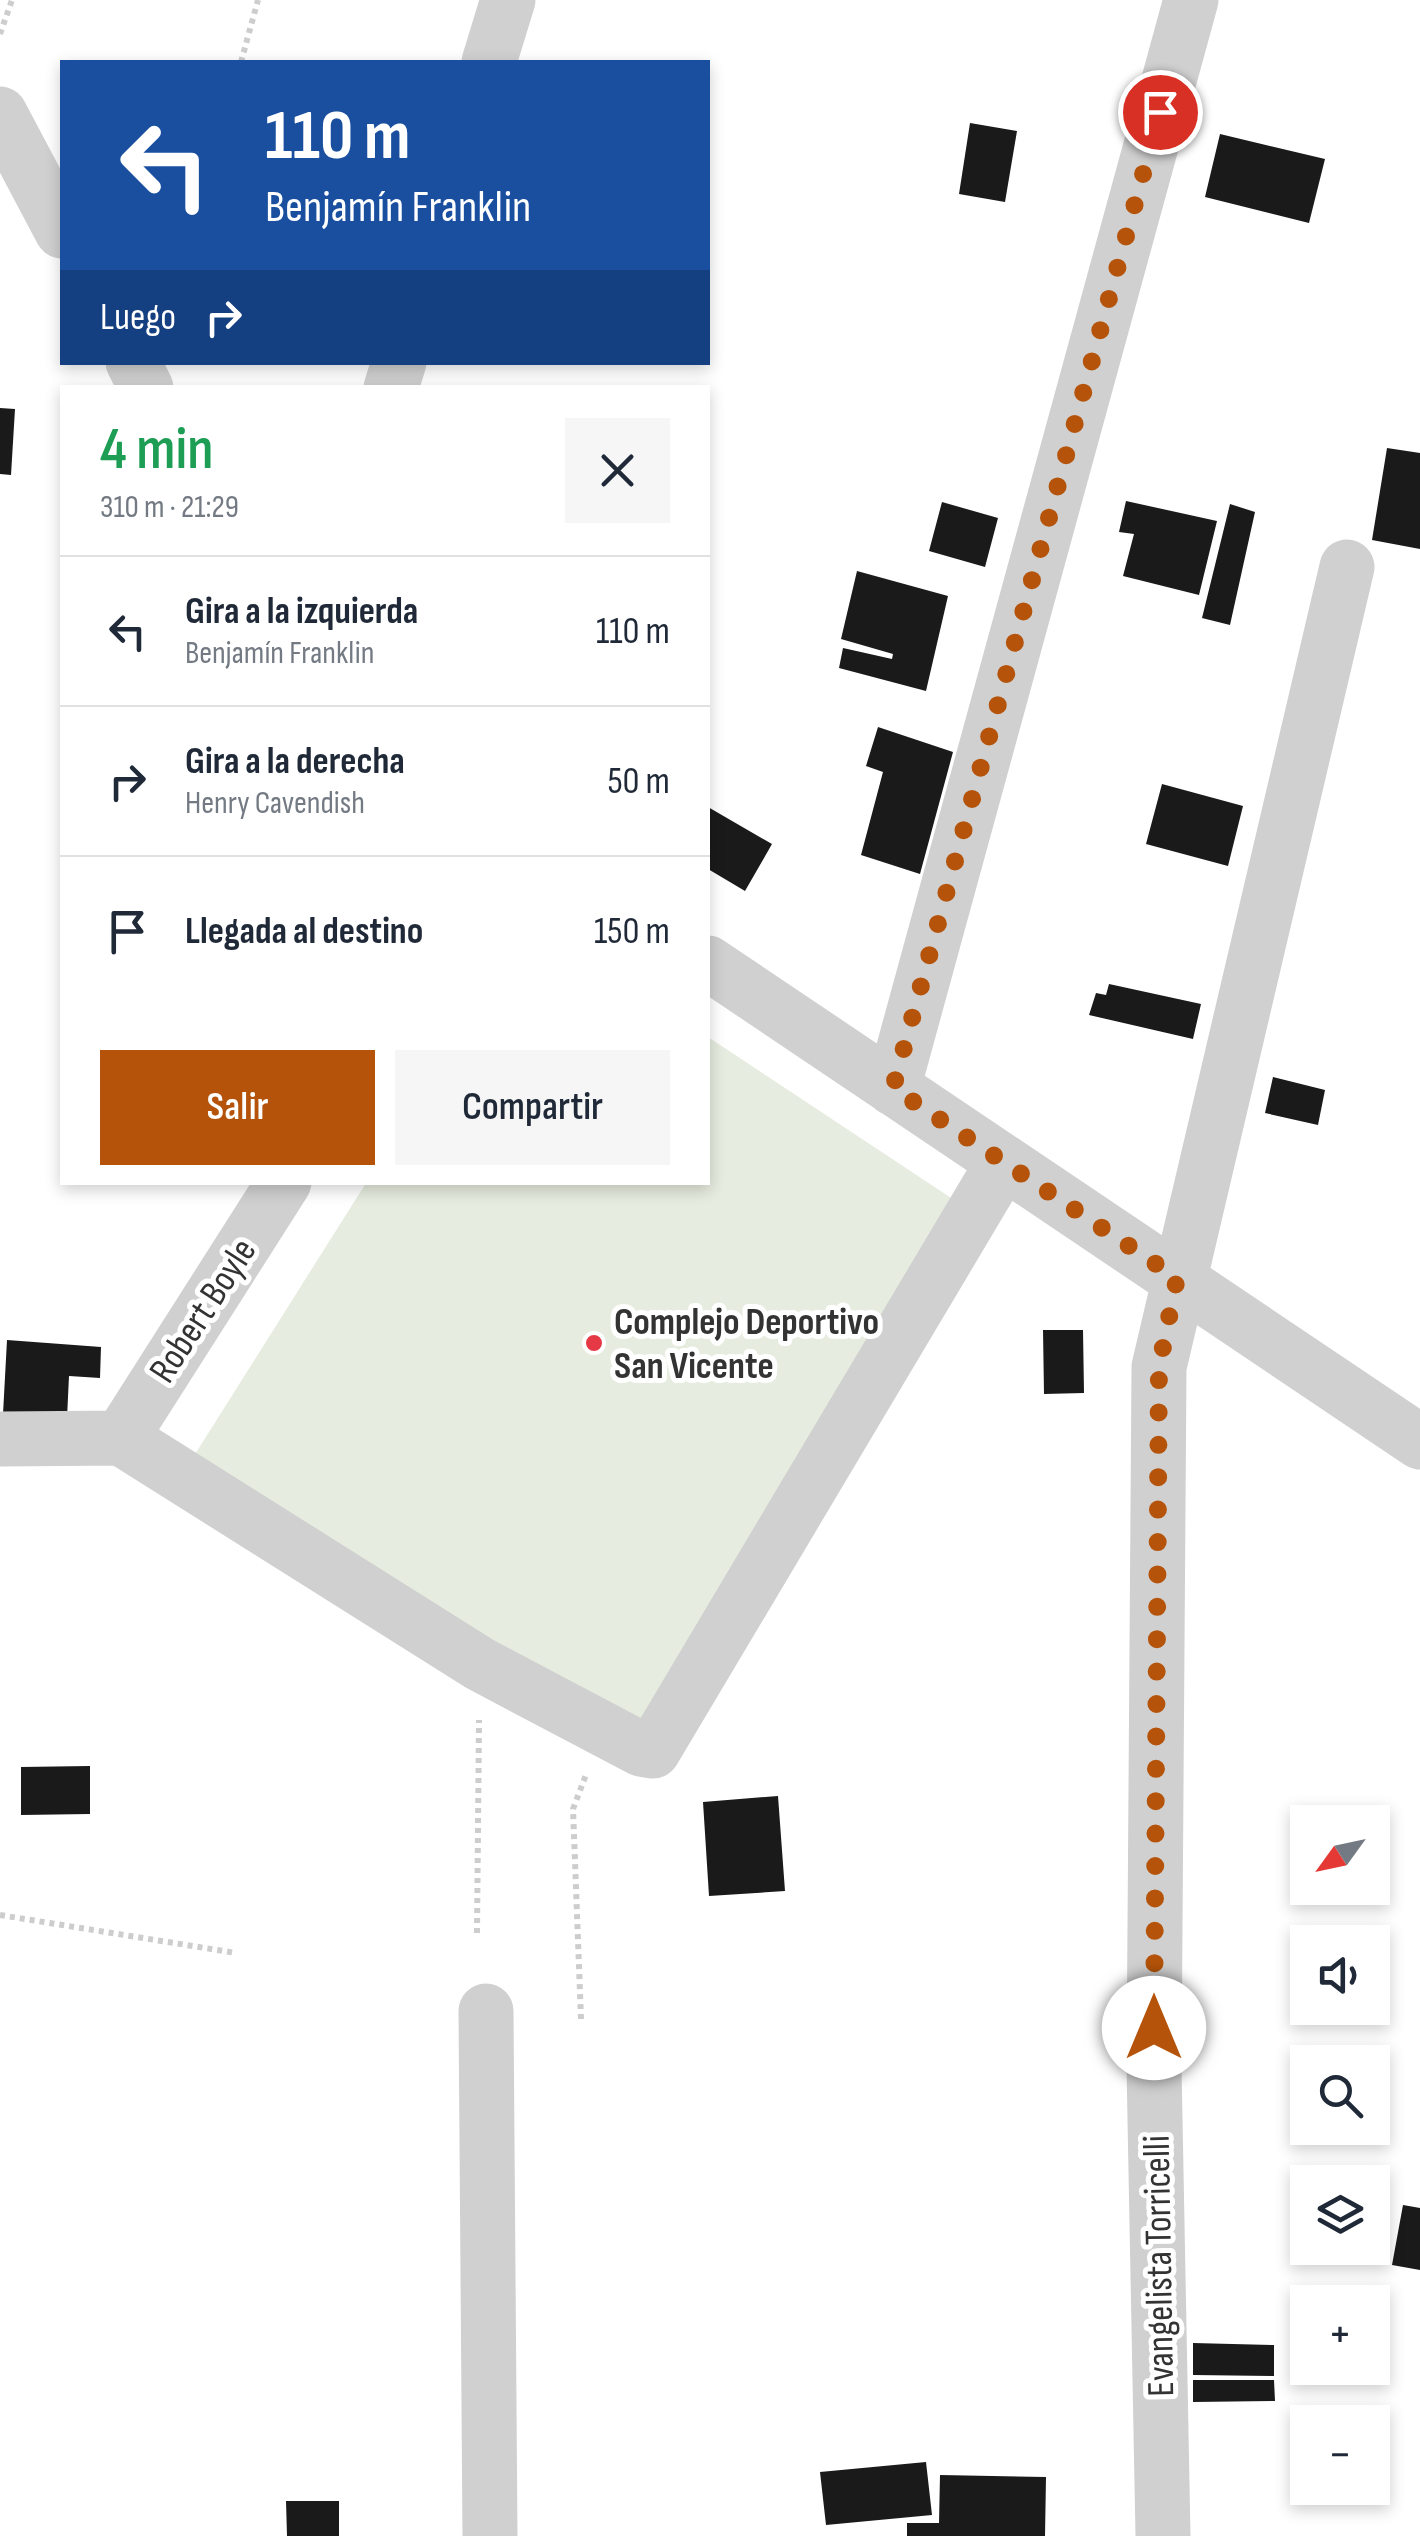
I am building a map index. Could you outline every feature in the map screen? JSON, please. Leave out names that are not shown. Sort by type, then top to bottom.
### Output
[{"type":"street","points":[[490,60],[508,0]]},
{"type":"street","points":[[893,1088],[1191,0]]},
{"type":"street","points":[[0,114],[60,227]]},
{"type":"street","name":"Evangelista Torricelli","points":[[1163,2536],[1154,2067],[1158,1387],[1177,1278],[1347,568]]},
{"type":"street","points":[[710,964],[1420,1442]]},
{"type":"street","points":[[0,1439],[121,1438],[480,1664],[647,1752],[657,1747],[1004,1163]]},
{"type":"street","name":"Robert Boyle","points":[[121,1438],[282,1185]]},
{"type":"street","points":[[486,2011],[490,2536]]},
{"type":"path","points":[[0,34],[12,0]]},
{"type":"path","points":[[242,60],[258,0]]},
{"type":"path","points":[[476,1933],[480,1664]]},
{"type":"path","points":[[581,2019],[573,1809],[584,1776],[611,1732]]},
{"type":"path","points":[[0,1916],[236,1953]]},
{"type":"shaded area","name":"Complejo Deportivo San Vicente","points":[[710,1038],[995,1227],[665,1758],[192,1459],[365,1185],[710,1185]]},
{"type":"building","points":[[970,123],[1017,131],[1005,202],[959,194]]},
{"type":"building","points":[[1220,134],[1325,159],[1309,223],[1205,197]]},
{"type":"building","points":[[0,408],[15,409],[11,475],[0,474]]},
{"type":"building","points":[[1387,448],[1420,453],[1420,549],[1372,540]]},
{"type":"building","points":[[1126,501],[1217,521],[1199,595],[1123,576],[1134,534],[1119,532]]},
{"type":"building","points":[[942,502],[998,518],[985,567],[929,551]]},
{"type":"building","points":[[1230,504],[1255,512],[1230,625],[1202,618]]},
{"type":"building","points":[[857,571],[948,596],[926,691],[839,668],[843,648],[892,659],[893,654],[841,639]]},
{"type":"building","points":[[878,727],[953,752],[920,874],[861,855],[883,772],[866,766]]},
{"type":"building","points":[[1162,784],[1243,806],[1228,866],[1146,844]]},
{"type":"building","points":[[710,808],[772,844],[745,891],[710,870]]},
{"type":"building","points":[[1109,984],[1201,1004],[1193,1039],[1089,1015],[1096,993],[1106,995]]},
{"type":"building","points":[[1273,1077],[1325,1090],[1318,1125],[1265,1113]]},
{"type":"building","points":[[1043,1330],[1083,1330],[1084,1393],[1044,1394]]},
{"type":"building","points":[[7,1340],[101,1347],[100,1378],[69,1376],[67,1418],[3,1414]]},
{"type":"building","points":[[90,1766],[90,1814],[21,1815],[21,1767]]},
{"type":"building","points":[[778,1796],[785,1891],[709,1896],[703,1802]]},
{"type":"building","points":[[1403,2205],[1420,2208],[1420,2270],[1392,2265]]},
{"type":"building","points":[[1193,2343],[1274,2345],[1274,2376],[1193,2375]]},
{"type":"building","points":[[1193,2380],[1274,2380],[1275,2401],[1193,2402]]},
{"type":"building","points":[[926,2462],[932,2515],[826,2525],[820,2472]]},
{"type":"building","points":[[940,2475],[1046,2477],[1045,2536],[907,2536],[907,2523],[939,2523]]},
{"type":"building","points":[[286,2501],[339,2501],[339,2536],[287,2536]]},
{"type":"place","name":"Complejo Deportivo San Vicente","points":[[594,1343]]},
{"type":"route","points":[[1154,2028],[1159,1367],[1177,1278],[893,1088],[1160,112]]}]
